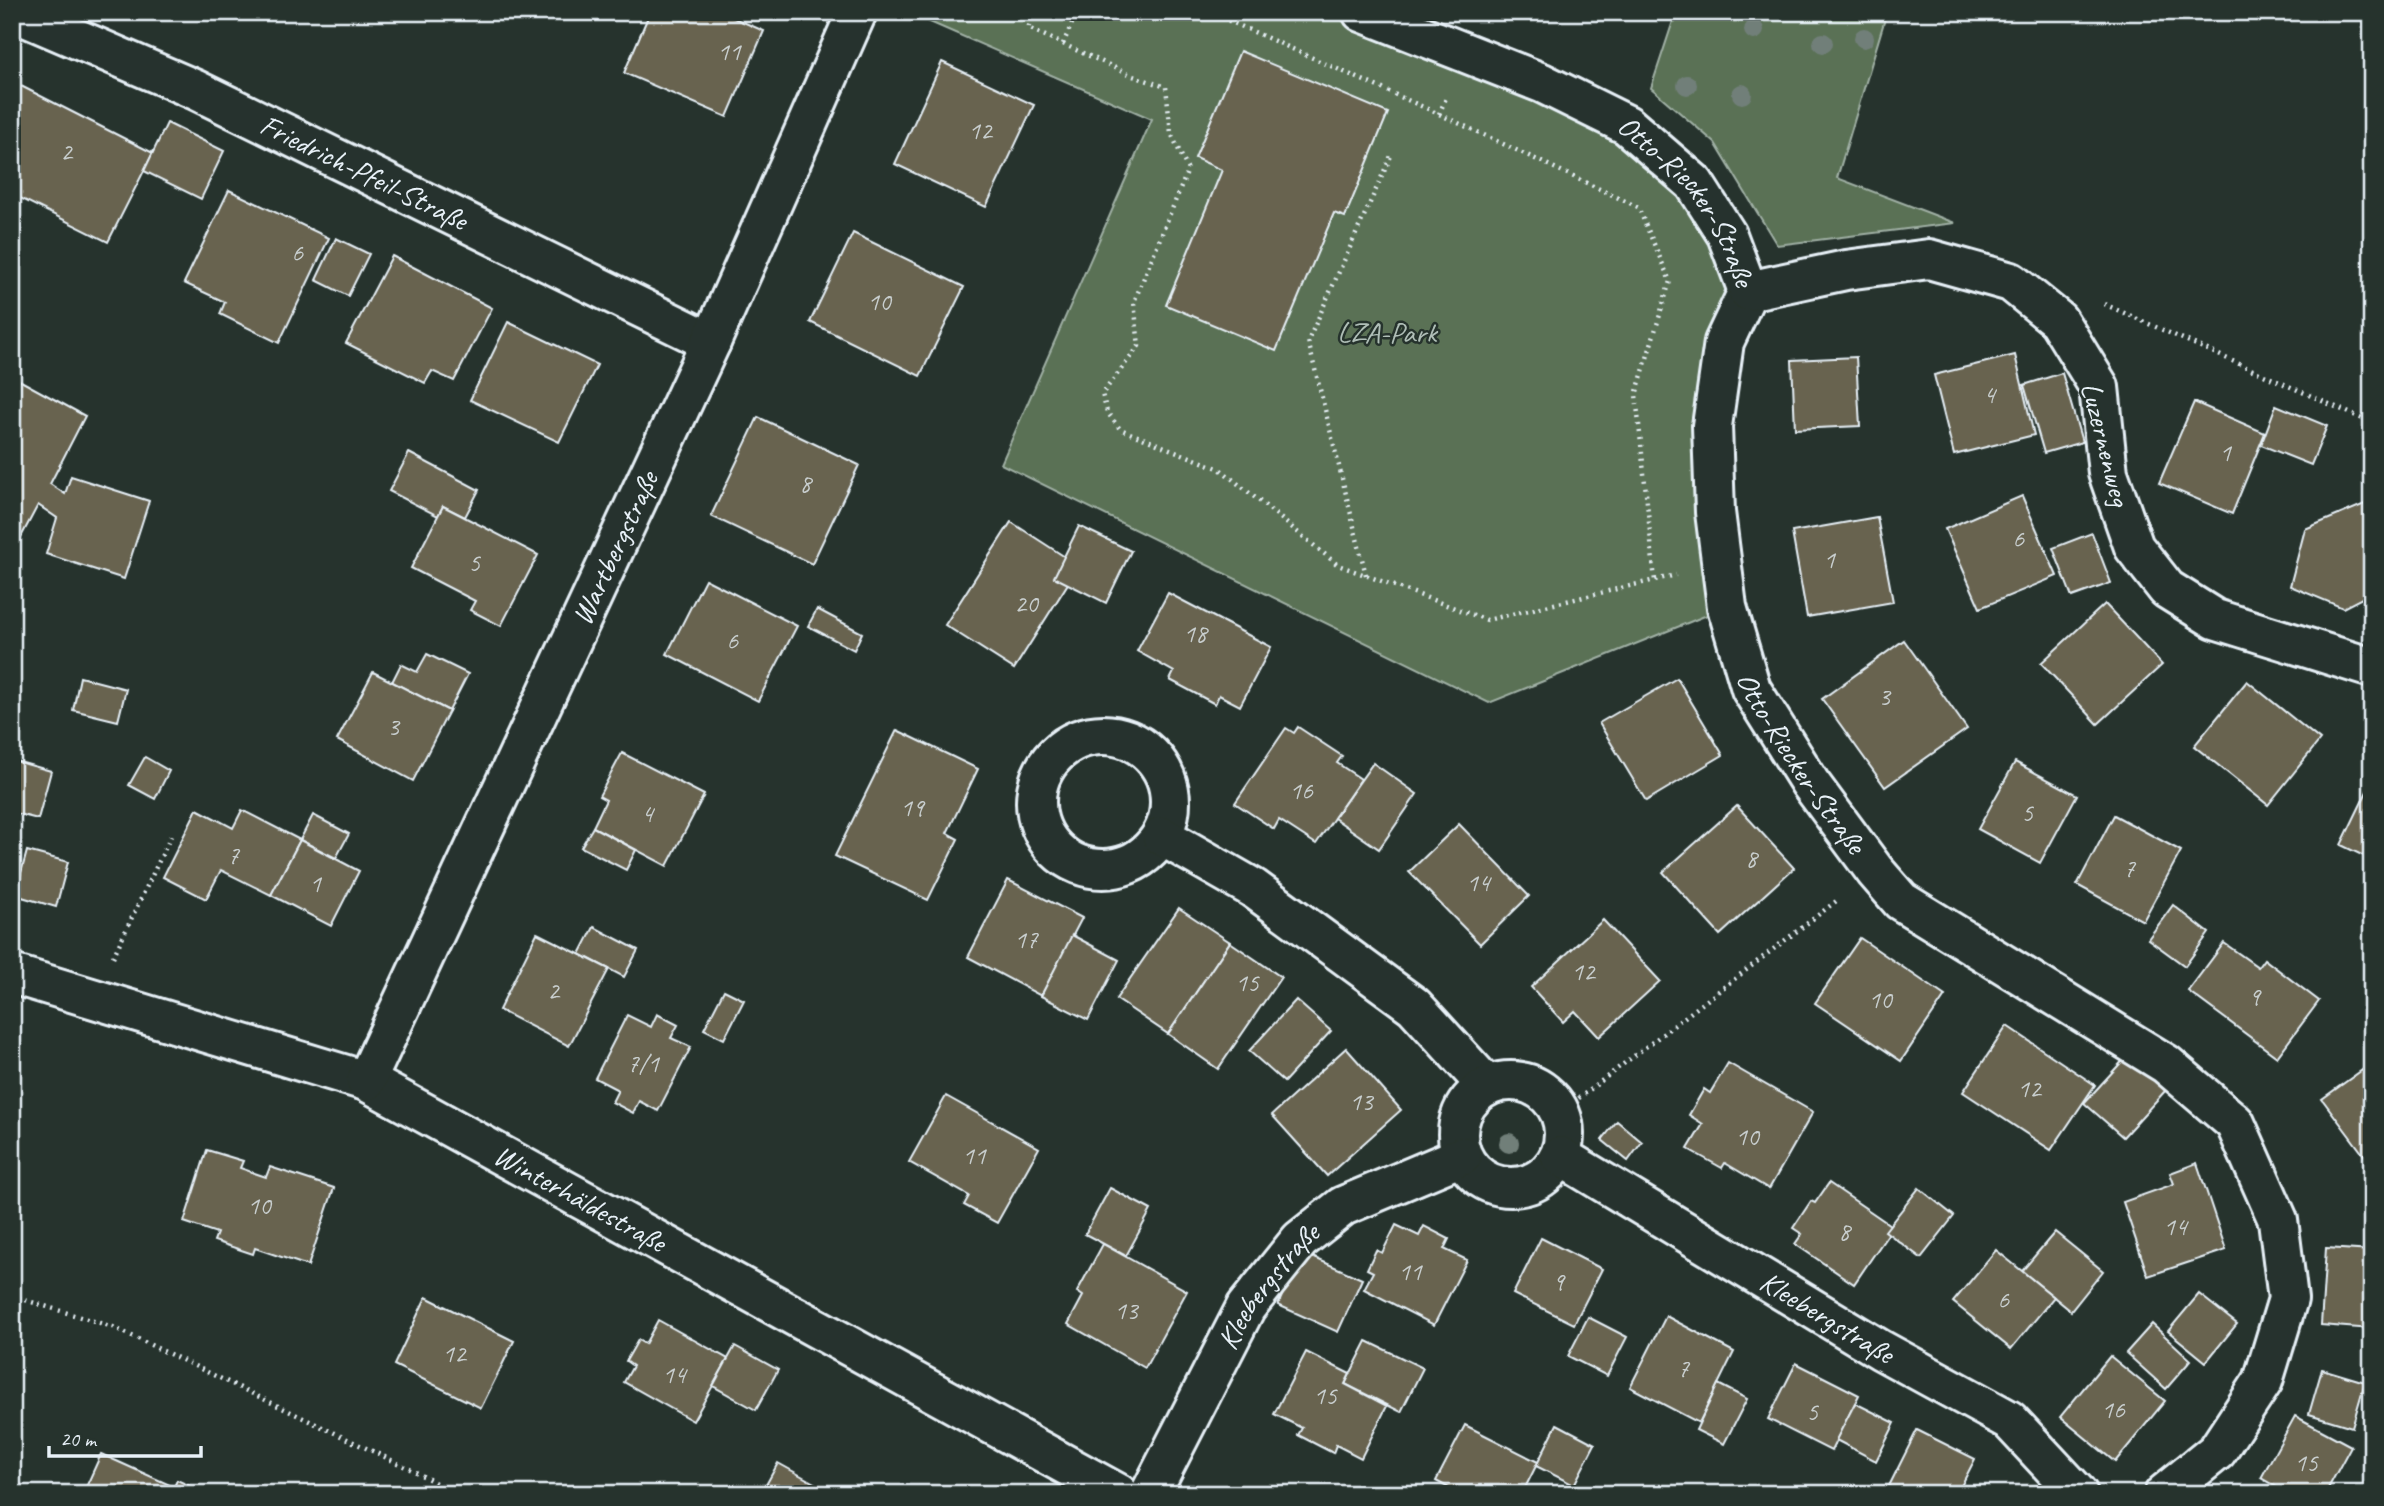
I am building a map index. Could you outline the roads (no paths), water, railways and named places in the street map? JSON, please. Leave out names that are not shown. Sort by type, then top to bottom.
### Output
[{"type":"street","name":"Friedrich-Pfeil-Straße","points":[[14,12],[196,90],[711,342]]},
{"type":"street","name":"Wartbergstraße","points":[[366,1081],[711,342],[856,12]]},
{"type":"street","name":"Otto-Riecker-Straße","points":[[1362,12],[1542,83],[1627,125],[1694,183],[1727,235],[1748,290],[1724,342],[1712,426],[1715,512],[1727,607],[1751,689],[1810,783],[1875,871],[1907,906],[2166,1064],[2235,1122],[2278,1220],[2288,1299],[2263,1381],[2217,1451],[2164,1494]]},
{"type":"street","name":"Luzernenweg","points":[[1748,290],[1846,270],[1929,259],[2011,282],[2058,320],[2099,387],[2108,473],[2112,485],[2134,547],[2167,589],[2215,619],[2372,668]]},
{"type":"street","points":[[1162,836],[1254,888],[1414,1006],[1487,1086]]},
{"type":"street","name":"Winterhäldestraße","points":[[12,974],[366,1081],[1119,1494]]},
{"type":"street","points":[[1504,1081],[1529,1084],[1550,1098],[1560,1113],[1564,1127],[1560,1156],[1550,1170],[1536,1181],[1503,1187],[1486,1181],[1462,1156],[1459,1124],[1464,1109],[1474,1096],[1487,1086],[1504,1081]]},
{"type":"street","name":"Kleebergstraße","points":[[1150,1494],[1245,1307],[1300,1240],[1343,1206],[1462,1156]]},
{"type":"street","name":"Kleebergstraße","points":[[1560,1156],[1881,1350],[2009,1420],[2078,1494]]},
{"type":"park label","name":"LZA-Park","points":[[1387,332]]}]
